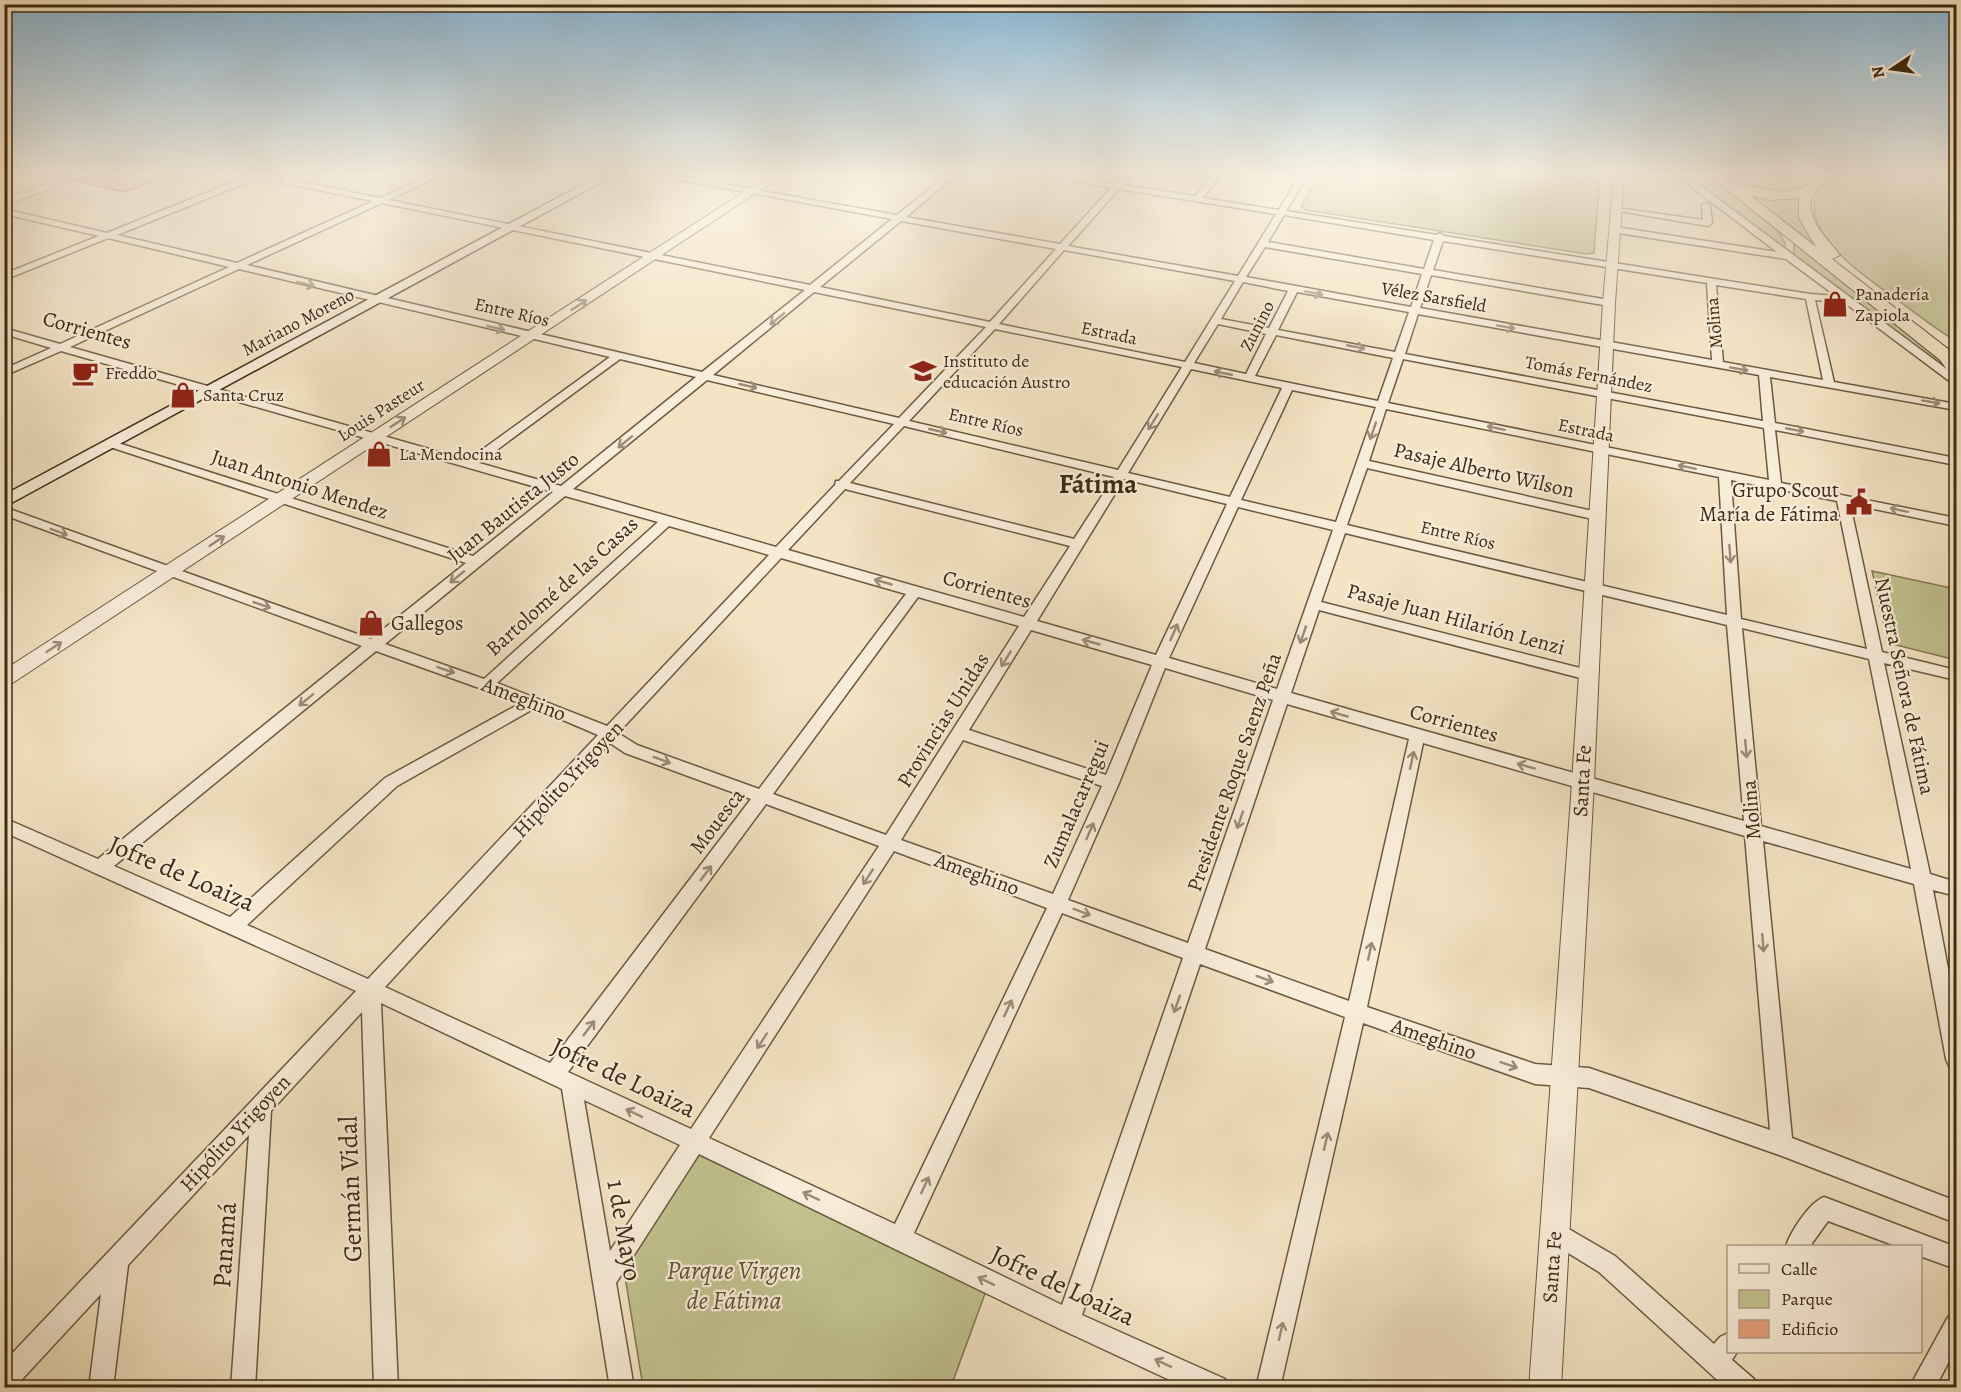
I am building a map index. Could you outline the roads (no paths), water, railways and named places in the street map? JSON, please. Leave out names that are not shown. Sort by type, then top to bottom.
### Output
[{"type":"highway","points":[[1787,240],[1790,244],[1790,257]]},
{"type":"highway","points":[[1796,240],[1946,356],[1956,370]]},
{"type":"highway","points":[[1818,240],[1847,268],[1956,345]]},
{"type":"main road","name":"Mariano Moreno","points":[[4,502],[491,240]]},
{"type":"street","points":[[4,277],[97,240]]},
{"type":"street","name":"Entre Ríos","points":[[129,240],[235,267],[901,422],[1956,675]]},
{"type":"street","points":[[4,374],[295,240]]},
{"type":"street","name":"Estrada","points":[[574,240],[1956,522]]},
{"type":"street","name":"Louis Pasteur","points":[[4,679],[680,240]]},
{"type":"street","name":"Juan Bautista Justo","points":[[99,868],[874,240]]},
{"type":"street","name":"Vélez Sarsfield","points":[[1017,240],[1956,407]]},
{"type":"street","name":"Hipólito Yrigoyen","points":[[4,1380],[1069,240]]},
{"type":"street","name":"Provincias Unidas","points":[[605,1279],[890,843],[1266,240]]},
{"type":"street","name":"Presidente Roque Saenz Peña","points":[[1068,1321],[1439,240]]},
{"type":"street","points":[[1464,240],[1810,297],[1848,300]]},
{"type":"street","name":"Santa Fe","points":[[1545,1388],[1614,240]]},
{"type":"street","points":[[1680,240],[1790,257]]},
{"type":"street","points":[[1767,240],[1956,381]]},
{"type":"street","points":[[1264,244],[1609,303]]},
{"type":"street","name":"Molina","points":[[1711,280],[1718,365]]},
{"type":"street","name":"Zunino","points":[[1249,378],[1294,289]]},
{"type":"street","points":[[1810,297],[1829,385]]},
{"type":"street","name":"Tomás Fernández","points":[[1216,321],[1956,461]]},
{"type":"street","name":"Corrientes","points":[[4,331],[1956,889]]},
{"type":"street","points":[[470,464],[617,357]]},
{"type":"street","points":[[1764,373],[1775,484]]},
{"type":"street","name":"Zumalacarregui","points":[[900,1238],[1058,903],[1111,783],[1160,662],[1288,386]]},
{"type":"street","name":"Juan Antonio Mendez","points":[[111,444],[477,562]]},
{"type":"street","name":"Pasaje Alberto Wilson","points":[[1362,463],[1597,516]]},
{"type":"street","name":"Molina","points":[[1725,475],[1734,622],[1782,1145]]},
{"type":"street","points":[[840,484],[1078,544]]},
{"type":"street","name":"Nuestra Señora de Fátima","points":[[1843,499],[1922,879],[1956,1059]]},
{"type":"street","name":"Ameghino","points":[[4,511],[534,702],[597,727],[631,749],[1356,1012],[1534,1074],[1563,1074],[1589,1078],[1782,1145],[1956,1212]]},
{"type":"street","name":"Bartolomé de las Casas","points":[[486,684],[667,521]]},
{"type":"street","name":"Mouesca","points":[[562,1079],[764,796],[915,592]]},
{"type":"street","name":"Pasaje Juan Hilarión Lenzi","points":[[1313,604],[1588,675]]},
{"type":"street","points":[[234,926],[391,782],[412,767],[501,724],[534,702]]},
{"type":"street","points":[[960,733],[1111,783]]},
{"type":"street","points":[[1268,1388],[1356,1012],[1417,736]]},
{"type":"street","name":"Jofre de Loaiza","points":[[4,824],[371,989],[900,1238],[1068,1321],[1216,1388]]},
{"type":"street","name":"Germán Vidal","points":[[371,989],[386,1388]]},
{"type":"street","name":"1 de Mayo","points":[[562,1079],[605,1279],[622,1388]]},
{"type":"street","name":"Panamá","points":[[243,1388],[261,1105]]},
{"type":"street","points":[[1798,1245],[1824,1208],[1922,1245]]},
{"type":"street","points":[[1555,1232],[1607,1264],[1723,1353],[1744,1388]]},
{"type":"street","points":[[1922,1245],[1956,1258]]},
{"type":"street","points":[[101,1388],[117,1261]]},
{"type":"street","points":[[1921,1388],[1956,1325]]},
{"type":"place","name":"Panadería Zapiola","points":[[1835,304]]},
{"type":"place","name":"Instituto de educación Austro","points":[[923,371]]},
{"type":"place","name":"Freddo","points":[[85,373]]},
{"type":"place","name":"Santa Cruz","points":[[183,395]]},
{"type":"place","name":"La Mendocina","points":[[379,454]]},
{"type":"place","name":"Grupo Scout María de Fátima","points":[[1859,502]]},
{"type":"place","name":"Gallegos","points":[[371,623]]},
{"type":"district","name":"Fátima","points":[[1098,484]]},
{"type":"park label","name":"Parque Virgen de Fátima","points":[[734,1285]]}]
